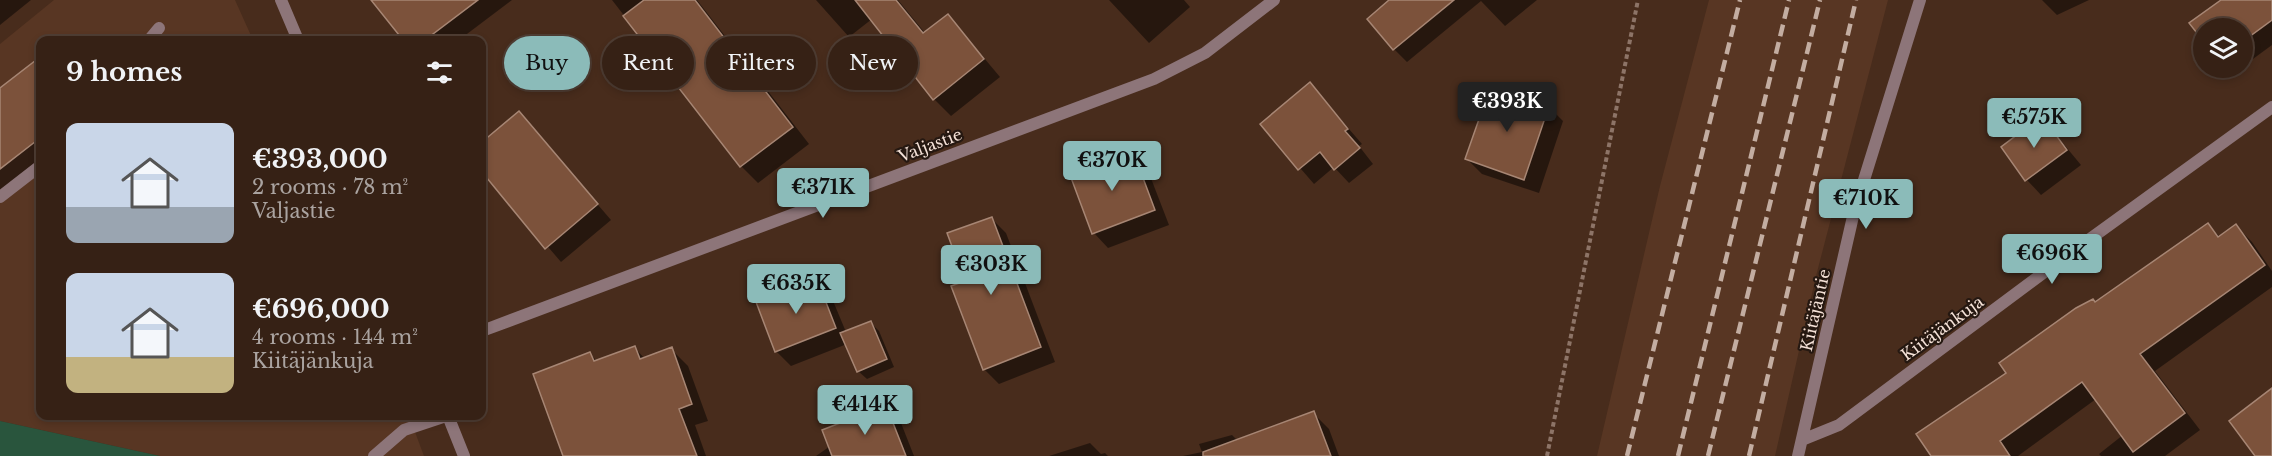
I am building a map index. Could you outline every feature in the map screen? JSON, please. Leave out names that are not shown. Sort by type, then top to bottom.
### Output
[{"type":"street","points":[[281,0],[296,36]]},
{"type":"street","name":"Valjastie","points":[[486,330],[1154,79],[1205,53],[1274,0]]},
{"type":"street","name":"Kiitäjäntie","points":[[1798,456],[1854,212],[1920,0]]},
{"type":"street","points":[[152,36],[159,28]]},
{"type":"street","name":"Kiitäjänkuja","points":[[1802,440],[1839,425],[2272,107]]},
{"type":"street","points":[[0,197],[36,169]]},
{"type":"street","points":[[374,456],[404,430],[435,420]]},
{"type":"street","points":[[449,420],[464,456]]},
{"type":"path","points":[[1547,456],[1638,0]]},
{"type":"shaded area","points":[[54,0],[235,0],[251,36],[36,36],[36,420],[410,420],[424,456],[160,456],[0,421],[0,44]]},
{"type":"shaded area","points":[[1709,0],[1888,0],[1816,276],[1775,456],[1597,456],[1660,186]]},
{"type":"green space","points":[[0,421],[160,456],[0,456]]},
{"type":"building","points":[[371,0],[478,0],[430,36],[400,36]]},
{"type":"building","points":[[644,0],[695,0],[723,36],[706,36],[706,90],[764,90],[793,127],[740,167],[680,90],[694,90],[694,36],[638,36],[623,16]]},
{"type":"building","points":[[855,0],[896,0],[923,33],[948,14],[984,59],[933,100],[918,81],[918,36],[883,36]]},
{"type":"building","points":[[1389,0],[1454,0],[1393,50],[1367,19]]},
{"type":"building","points":[[2221,0],[2272,0],[2272,20],[2253,34],[2253,18],[2196,18]]},
{"type":"building","points":[[36,60],[36,141],[0,169],[0,88]]},
{"type":"building","points":[[1310,82],[1348,129],[1345,131],[1360,148],[1334,170],[1320,152],[1298,170],[1260,124]]},
{"type":"building","points":[[1491,85],[1545,104],[1545,118],[1524,180],[1465,159]]},
{"type":"building","points":[[519,111],[598,204],[545,249],[486,177],[486,139]]},
{"type":"building","points":[[2042,116],[2067,150],[2025,181],[2001,147]]},
{"type":"building","points":[[1133,151],[1155,210],[1092,234],[1070,175]]},
{"type":"building","points":[[992,217],[1041,347],[983,370],[951,286],[965,281],[947,233]]},
{"type":"building","points":[[2208,223],[2218,237],[2236,224],[2265,265],[2140,354],[2185,413],[2133,452],[2082,382],[2000,441],[2010,456],[1931,456],[1916,434],[2006,373],[1999,363],[2076,308],[2093,299],[2095,302]]},
{"type":"building","points":[[817,279],[836,328],[775,352],[756,302]]},
{"type":"building","points":[[871,321],[887,359],[857,372],[840,333]]},
{"type":"building","points":[[635,346],[640,359],[672,347],[692,404],[679,409],[697,456],[563,456],[533,374],[590,352],[594,361]]},
{"type":"building","points":[[2272,388],[2272,456],[2255,456],[2229,421]]},
{"type":"building","points":[[886,405],[906,456],[832,456],[822,430]]},
{"type":"building","points":[[1314,411],[1331,456],[1203,456],[1203,452]]},
{"type":"railway","points":[[1627,456],[1740,0]]},
{"type":"railway","points":[[1678,456],[1789,0]]},
{"type":"railway","points":[[1708,456],[1820,0]]},
{"type":"railway","points":[[1749,456],[1856,0]]}]
